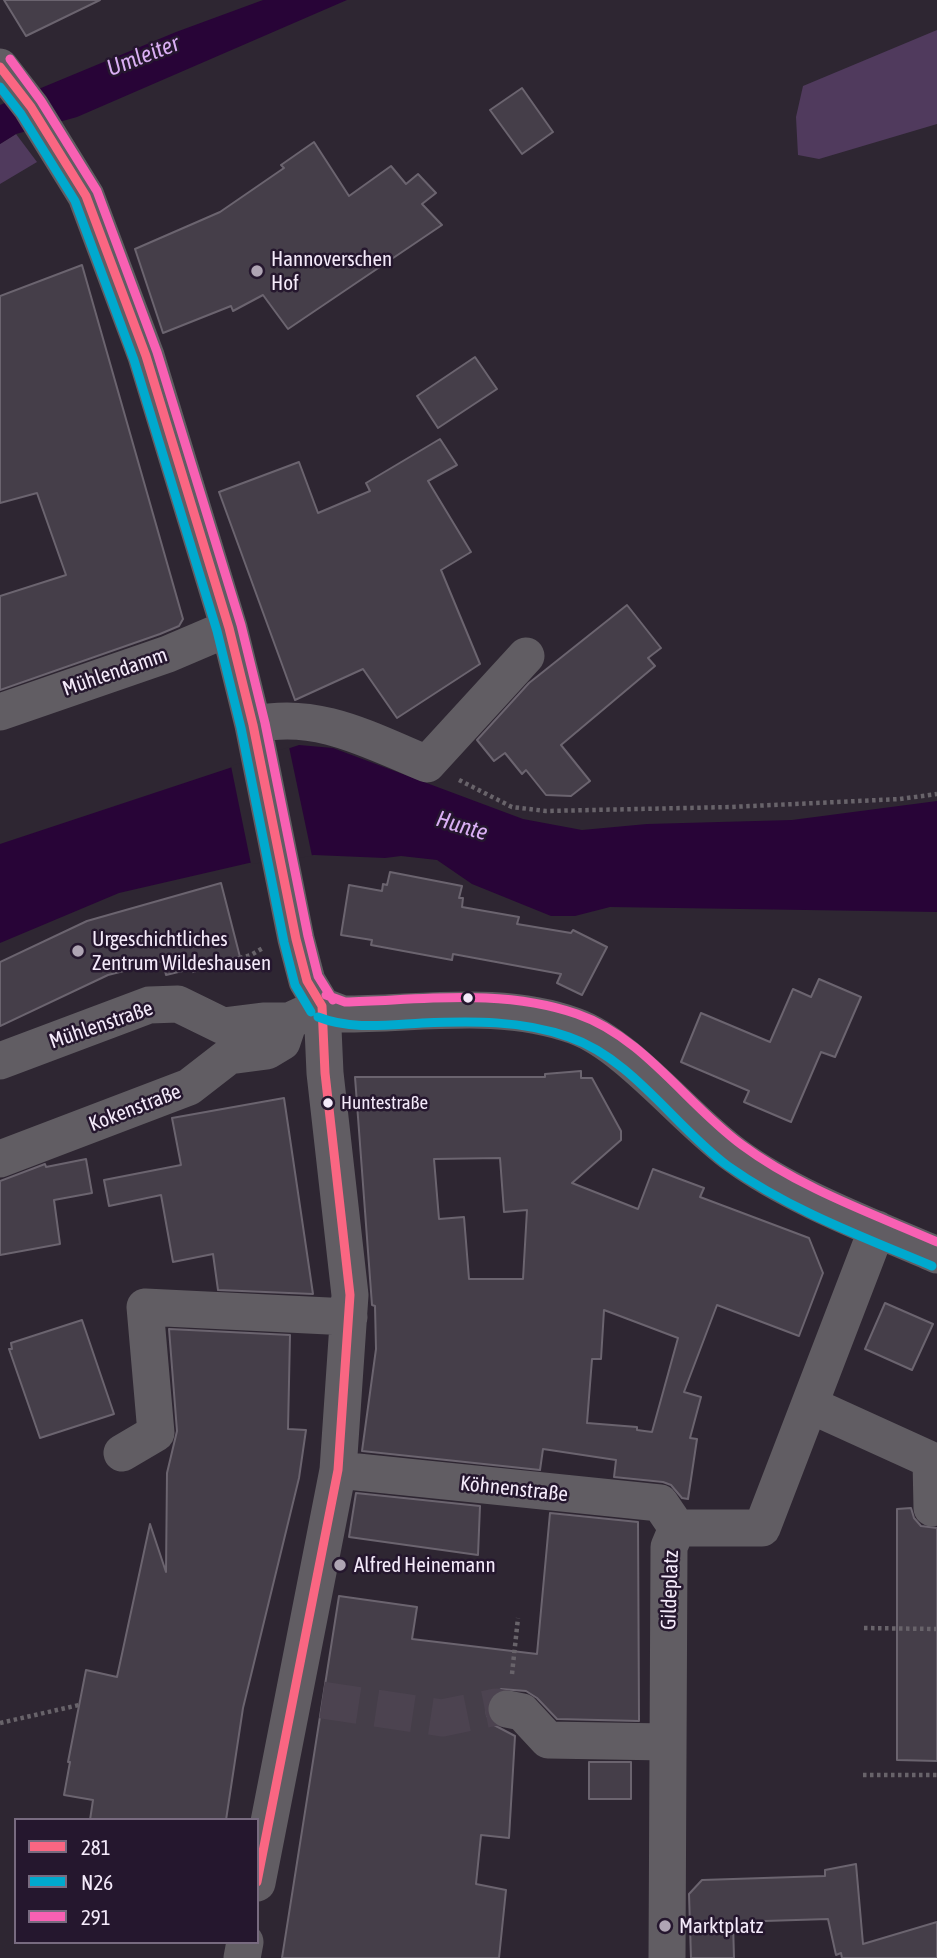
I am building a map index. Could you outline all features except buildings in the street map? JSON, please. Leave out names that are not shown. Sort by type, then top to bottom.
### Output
[{"type":"street","points":[[0,67],[31,107],[86,196],[115,266],[174,444],[229,628],[307,981],[306,1014],[325,1073],[350,1295],[338,1470],[308,1698],[259,1876]]},
{"type":"street","name":"Mühlendamm","points":[[0,712],[168,654],[229,628]]},
{"type":"street","points":[[256,741],[275,720],[330,724],[427,764],[526,656]]},
{"type":"street","name":"Mühlenstraße","points":[[0,1061],[149,1005],[178,1004],[223,1026],[306,1014],[496,1010],[541,1015],[578,1027],[629,1062],[737,1157],[780,1182],[937,1255]]},
{"type":"street","name":"Kokenstraße","points":[[0,1159],[189,1087],[229,1056],[267,1051],[282,1042],[306,1014]]},
{"type":"street","name":"Gildeplatz","points":[[667,1958],[669,1547],[677,1528],[762,1528],[877,1229]]},
{"type":"street","points":[[122,1453],[156,1433],[145,1307],[349,1317]]},
{"type":"street","points":[[810,1405],[931,1460],[932,1508]]},
{"type":"street","name":"Köhnenstraße","points":[[338,1470],[660,1503],[677,1528]]},
{"type":"street","points":[[510,1692],[522,1712],[548,1740],[667,1742]]},
{"type":"path","points":[[427,764],[512,807],[546,811],[744,806],[900,799],[937,794]]},
{"type":"path","points":[[149,1005],[186,973],[251,955],[273,943]]},
{"type":"path","points":[[510,1692],[518,1618]]},
{"type":"path","points":[[864,1628],[936,1629]]},
{"type":"path","points":[[0,1723],[79,1705]]},
{"type":"path","points":[[863,1775],[937,1775]]},
{"type":"shaded area","points":[[937,30],[937,124],[819,159],[798,155],[796,117],[803,86]]},
{"type":"shaded area","points":[[16,134],[37,162],[0,184],[0,144]]},
{"type":"water","name":"Umleiter","points":[[263,0],[347,0],[77,117],[16,134],[0,144],[0,105],[176,32]]},
{"type":"water","name":"Hunte","points":[[299,745],[333,748],[523,819],[582,830],[647,824],[792,820],[937,801],[937,912],[610,907],[575,916],[551,916],[472,884],[437,860],[401,856],[385,858],[314,855],[249,863],[119,893],[0,943],[0,844]]},
{"type":"pier","points":[[289,747],[312,856],[251,864],[231,766]]},
{"type":"tunnel","points":[[322,1700],[442,1718],[496,1707],[507,1709]]},
{"type":"transit line","name":"291","points":[[10,59],[41,101],[97,191],[157,352],[241,625],[265,723],[308,936],[318,976],[333,1000]]},
{"type":"transit line","name":"281","points":[[0,67],[31,107],[86,196],[146,356],[229,628],[253,725],[296,939],[307,981],[322,1006],[325,1073],[350,1295],[338,1470],[259,1872]]},
{"type":"transit line","name":"N26","points":[[0,87],[21,114],[75,201],[134,360],[217,631],[241,728],[284,942],[295,985],[311,1012]]},
{"type":"transit line","name":"291","points":[[326,995],[345,1002],[491,998],[549,1006],[577,1014],[601,1025],[644,1055],[722,1129],[764,1160],[836,1199],[937,1242]]},
{"type":"transit line","name":"N26","points":[[318,1017],[343,1024],[369,1026],[440,1022],[496,1023],[533,1027],[569,1037],[592,1047],[613,1061],[653,1095],[709,1150],[752,1182],[827,1222],[932,1266]]},
{"type":"place","name":"Hannoverschen Hof","points":[[257,271]]},
{"type":"place","name":"Urgeschichtliches Zentrum Wildeshausen","points":[[78,951]]},
{"type":"place","name":"Huntestraße","points":[[328,1103]]},
{"type":"place","name":"Alfred Heinemann","points":[[340,1565]]},
{"type":"place","name":"Marktplatz","points":[[665,1926]]}]
